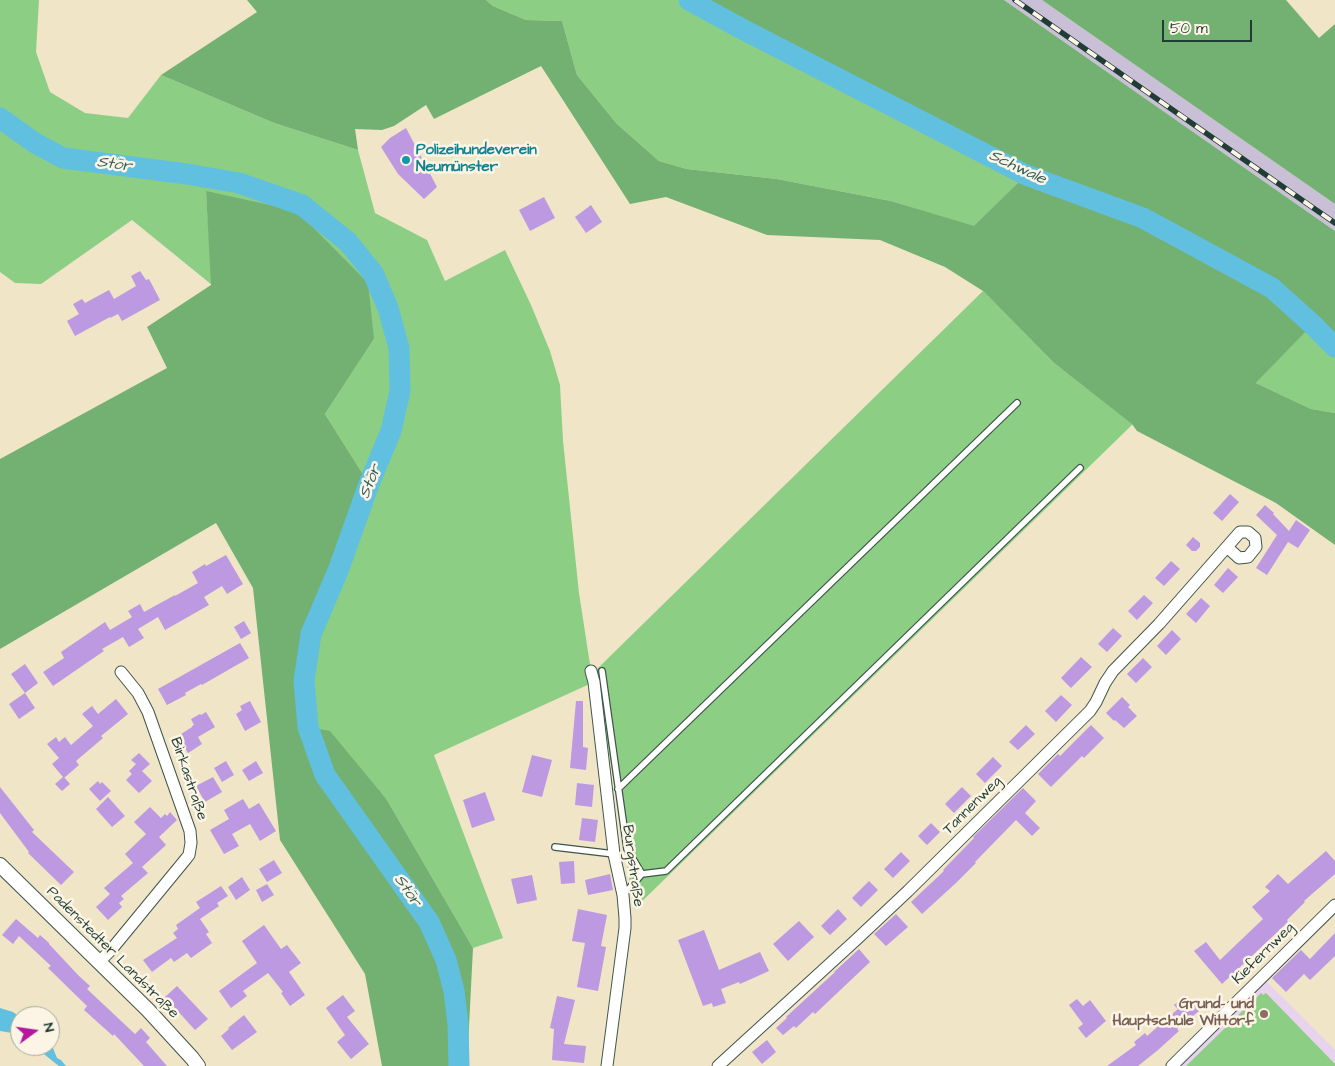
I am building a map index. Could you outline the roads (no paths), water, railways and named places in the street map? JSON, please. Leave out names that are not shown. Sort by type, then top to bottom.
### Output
[{"type":"street","name":"Tannenweg","points":[[718,1066],[908,891],[1090,711],[1113,672],[1227,548]]},
{"type":"street","name":"Burgstraße","points":[[596,671],[594,682],[614,854],[623,895],[625,928],[607,1066]]},
{"type":"street","name":"Birkastraße","points":[[99,962],[189,855],[191,843],[190,831],[148,712],[138,692],[122,672]]},
{"type":"street","name":"Padenstedter Landstraße","points":[[0,864],[148,1010],[198,1066]]},
{"type":"street","name":"Kiefernweg","points":[[1172,1066],[1335,905]]},
{"type":"lane","points":[[618,789],[1017,403]]},
{"type":"lane","points":[[623,895],[642,874],[666,870],[1080,468]]},
{"type":"lane","points":[[596,671],[628,849],[642,874]]},
{"type":"lane","points":[[555,847],[614,854]]},
{"type":"water","points":[[0,1008],[10,1011],[10,1033],[0,1031]]},
{"type":"water","points":[[46,1056],[56,1056],[66,1066],[59,1066]]},
{"type":"waterway","name":"Schwale","points":[[689,0],[1026,175],[1143,218],[1272,288],[1335,347]]},
{"type":"waterway","name":"Stör","points":[[0,118],[35,143],[63,158],[187,174],[239,183],[302,205],[348,242],[373,273],[388,308],[399,348],[400,391],[391,431],[369,484],[338,571],[311,634],[304,681],[308,727],[325,775],[429,922],[446,960],[454,991],[458,1024],[459,1066]]},
{"type":"railway","points":[[1015,0],[1335,223]]},
{"type":"place","name":"Polizeihundeverein Neumünster","points":[[406,160]]},
{"type":"place","name":"Grund- und Hauptschule Wittorf","points":[[1264,1014]]}]
